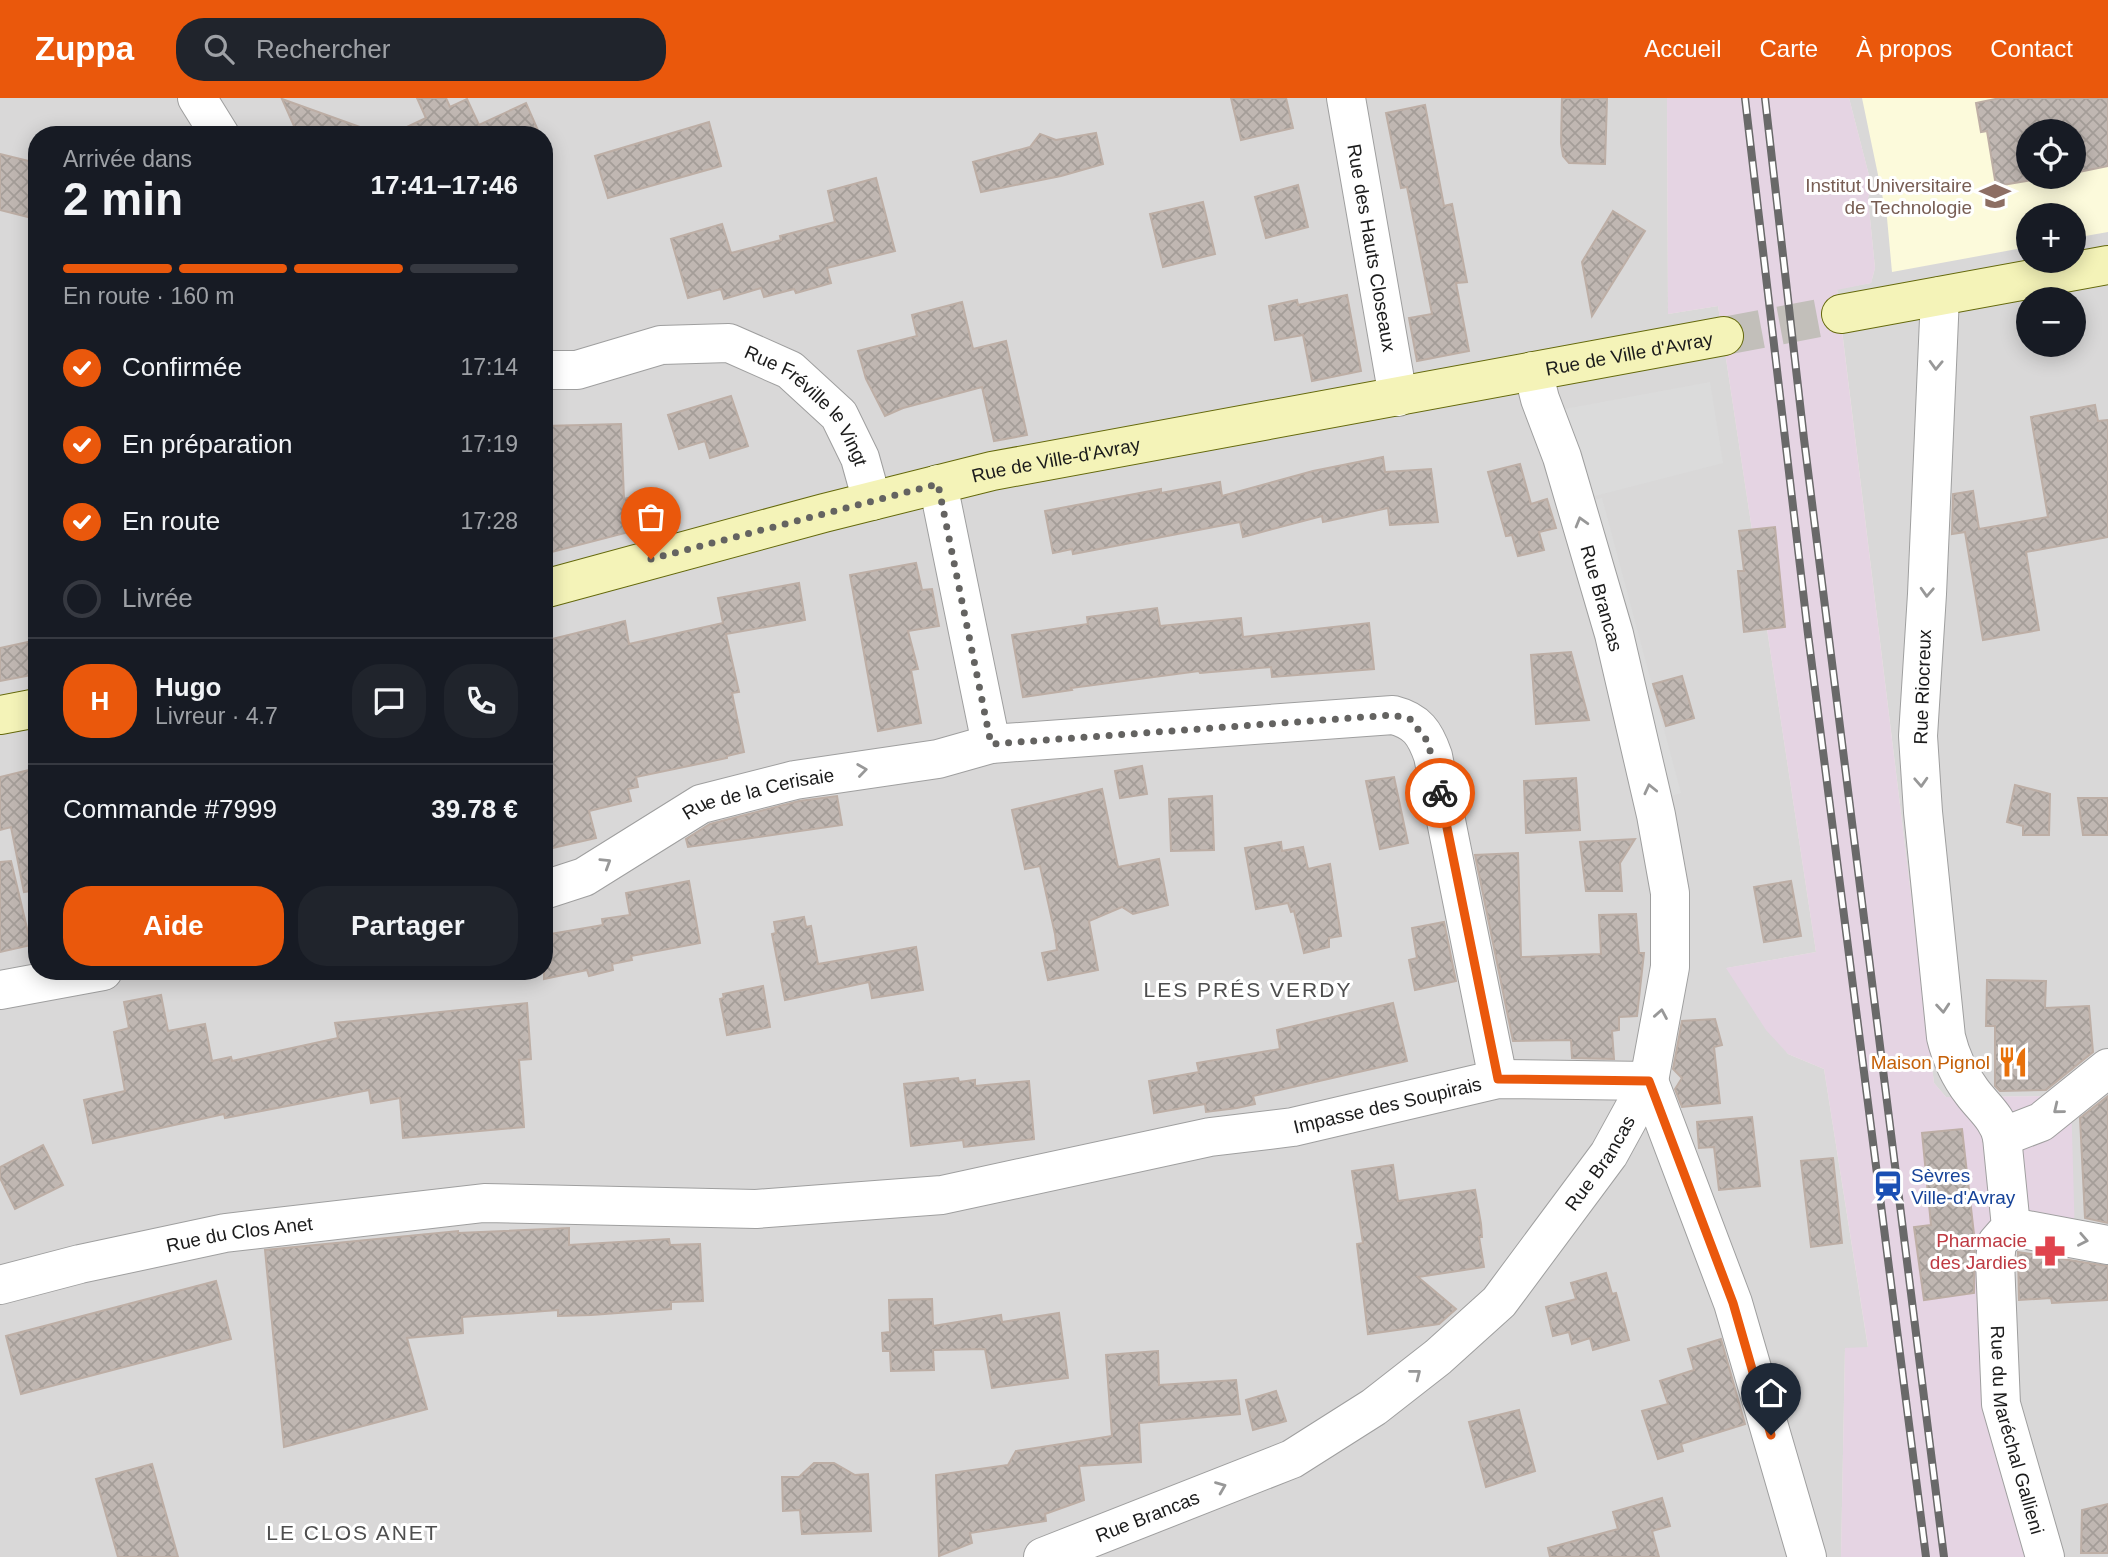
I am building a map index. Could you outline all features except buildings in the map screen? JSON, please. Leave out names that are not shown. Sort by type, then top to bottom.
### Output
[{"type":"main road","points":[[1841,314],[2108,265]]},
{"type":"main road","name":"Rue de Ville d'Avray","points":[[1533,371],[1724,336]]},
{"type":"main road","name":"Rue de Ville-d'Avray","points":[[553,587],[1004,468],[1533,371]]},
{"type":"main road","points":[[0,715],[28,710]]},
{"type":"street","points":[[197,98],[214,126]]},
{"type":"street","name":"Rue des Hauts Closeaux","points":[[1346,98],[1398,397]]},
{"type":"street","name":"Rue Riocreux","points":[[1940,296],[1919,736],[1923,812],[1946,1037],[1960,1075],[2000,1124],[2002,1137]]},
{"type":"street","name":"Rue Fréville le Vingt","points":[[553,370],[577,370],[661,345],[729,343],[790,370],[839,415],[860,458],[872,501]]},
{"type":"street","name":"Rue Brancas","points":[[1043,1557],[1292,1459],[1374,1407],[1438,1357],[1499,1302],[1609,1154],[1649,1081],[1670,967],[1670,893],[1656,815],[1614,635],[1562,457],[1533,371]]},
{"type":"street","points":[[938,484],[991,744]]},
{"type":"street","name":"Rue de la Cerisaie","points":[[553,887],[584,877],[701,804],[795,780],[938,759],[991,744],[1393,715],[1410,719],[1428,742],[1433,756],[1498,1079]]},
{"type":"street","points":[[0,990],[54,980]]},
{"type":"street","points":[[2108,1068],[2041,1122],[2002,1137],[2011,1227],[2108,1245]]},
{"type":"street","name":"Impasse des Soupirais","points":[[484,1203],[756,1209],[942,1195],[1210,1137],[1293,1127],[1498,1079],[1649,1081]]},
{"type":"street","points":[[1649,1081],[1733,1303],[1807,1557]]},
{"type":"street","name":"Rue du Clos Anet","points":[[0,1285],[80,1264],[225,1233],[484,1203]]},
{"type":"street","name":"Rue du Maréchal Gallieni","points":[[2011,1227],[1997,1243],[1995,1261],[2001,1404],[2045,1557]]},
{"type":"shaded area","points":[[0,98],[1667,98],[1668,314],[1718,306],[1816,952],[1727,968],[1788,1054],[1824,1069],[1868,1348],[1845,1348],[1841,1557],[0,1557]]},
{"type":"shaded area","points":[[1667,98],[1849,98],[1872,187],[1868,198],[1875,268],[1871,283],[1837,290],[1934,1083],[1946,1097],[2071,1096],[2075,1240],[1997,1243],[2035,1557],[1841,1557],[1845,1348],[1868,1347],[1824,1069],[1788,1054],[1766,1030],[1726,968],[1816,952],[1718,306],[1668,314]]},
{"type":"shaded area","points":[[1849,98],[2108,98],[2108,1557],[2035,1557],[1985,1244],[2070,1096],[1946,1097],[1934,1083],[1837,289],[1871,283],[1875,268],[1868,198],[1872,187]]},
{"type":"shaded area","name":"Institut Universitaire de Technologie","points":[[1862,98],[2108,98],[2108,232],[2086,236],[2086,203],[2016,203],[2016,249],[1892,272],[1887,218]]},
{"type":"shaded area","points":[[1710,382],[1723,463],[1587,498],[1559,410]]},
{"type":"shaded area","points":[[1602,498],[1681,793],[1667,797],[1584,502]]},
{"type":"tunnel","points":[[1724,336],[1841,314]]},
{"type":"railway","points":[[1745,98],[1808,634],[1926,1557]]},
{"type":"railway","points":[[1765,98],[1804,439],[1944,1557]]},
{"type":"way so far","points":[[651,559],[938,484],[991,744],[1393,715],[1410,719],[1428,742],[1440,793]]},
{"type":"place","name":"Institut Universitaire de Technologie","points":[[1995,196]]},
{"type":"place","name":"Maison Pignol","points":[[2013,1062]]},
{"type":"place","name":"Sèvres Ville-d'Avray","points":[[1888,1186]]},
{"type":"place","name":"Pharmacie des Jardies","points":[[2050,1251]]},
{"type":"district","name":"LES PRÉS VERDY","points":[[1248,990]]},
{"type":"district","name":"LE CLOS ANET","points":[[353,1533]]},
{"type":"route","points":[[1440,793],[1498,1079],[1649,1081],[1733,1303],[1771,1435]]}]
